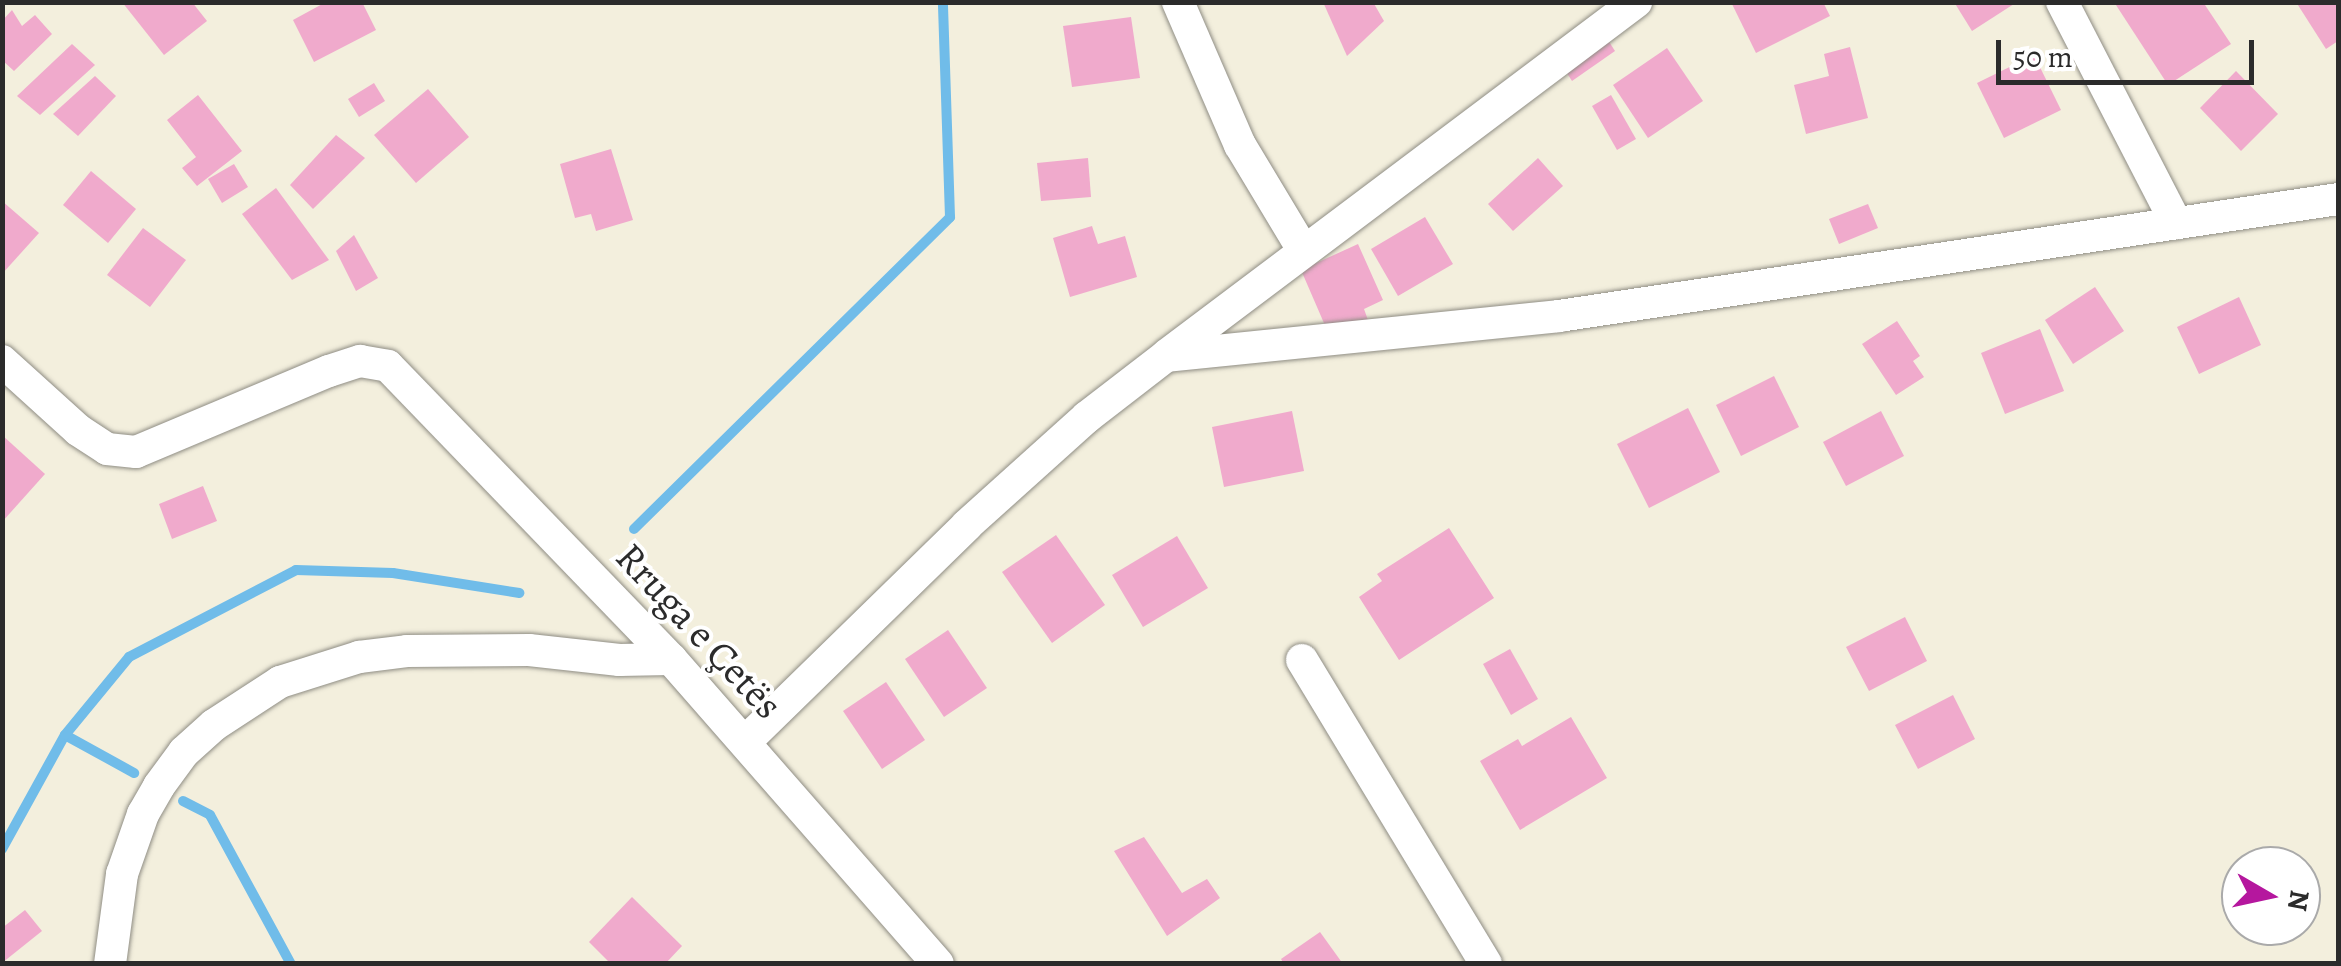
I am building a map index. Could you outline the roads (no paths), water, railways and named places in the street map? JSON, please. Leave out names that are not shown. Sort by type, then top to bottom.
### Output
[{"type":"street","points":[[1178,2],[1240,145],[1302,250]]},
{"type":"street","points":[[745,742],[967,525],[1087,417],[1302,250],[1636,2]]},
{"type":"street","points":[[2062,2],[2176,223]]},
{"type":"street","points":[[1166,356],[1559,316],[2338,199]]},
{"type":"street","name":"Rruga e Çetës","points":[[2,361],[78,430],[107,449],[136,452],[329,371],[360,361],[388,366],[671,659],[938,964]]},
{"type":"street","points":[[110,964],[122,874],[143,814],[184,752],[214,725],[280,682],[359,657],[407,651],[529,650],[619,660],[671,659]]},
{"type":"street","points":[[1302,660],[1486,964]]},
{"type":"waterway","points":[[634,529],[950,217],[943,2]]},
{"type":"waterway","points":[[2,849],[65,735],[129,657],[296,570],[393,573],[519,593]]},
{"type":"waterway","points":[[65,735],[134,773]]},
{"type":"waterway","points":[[183,801],[210,815],[291,964]]}]
